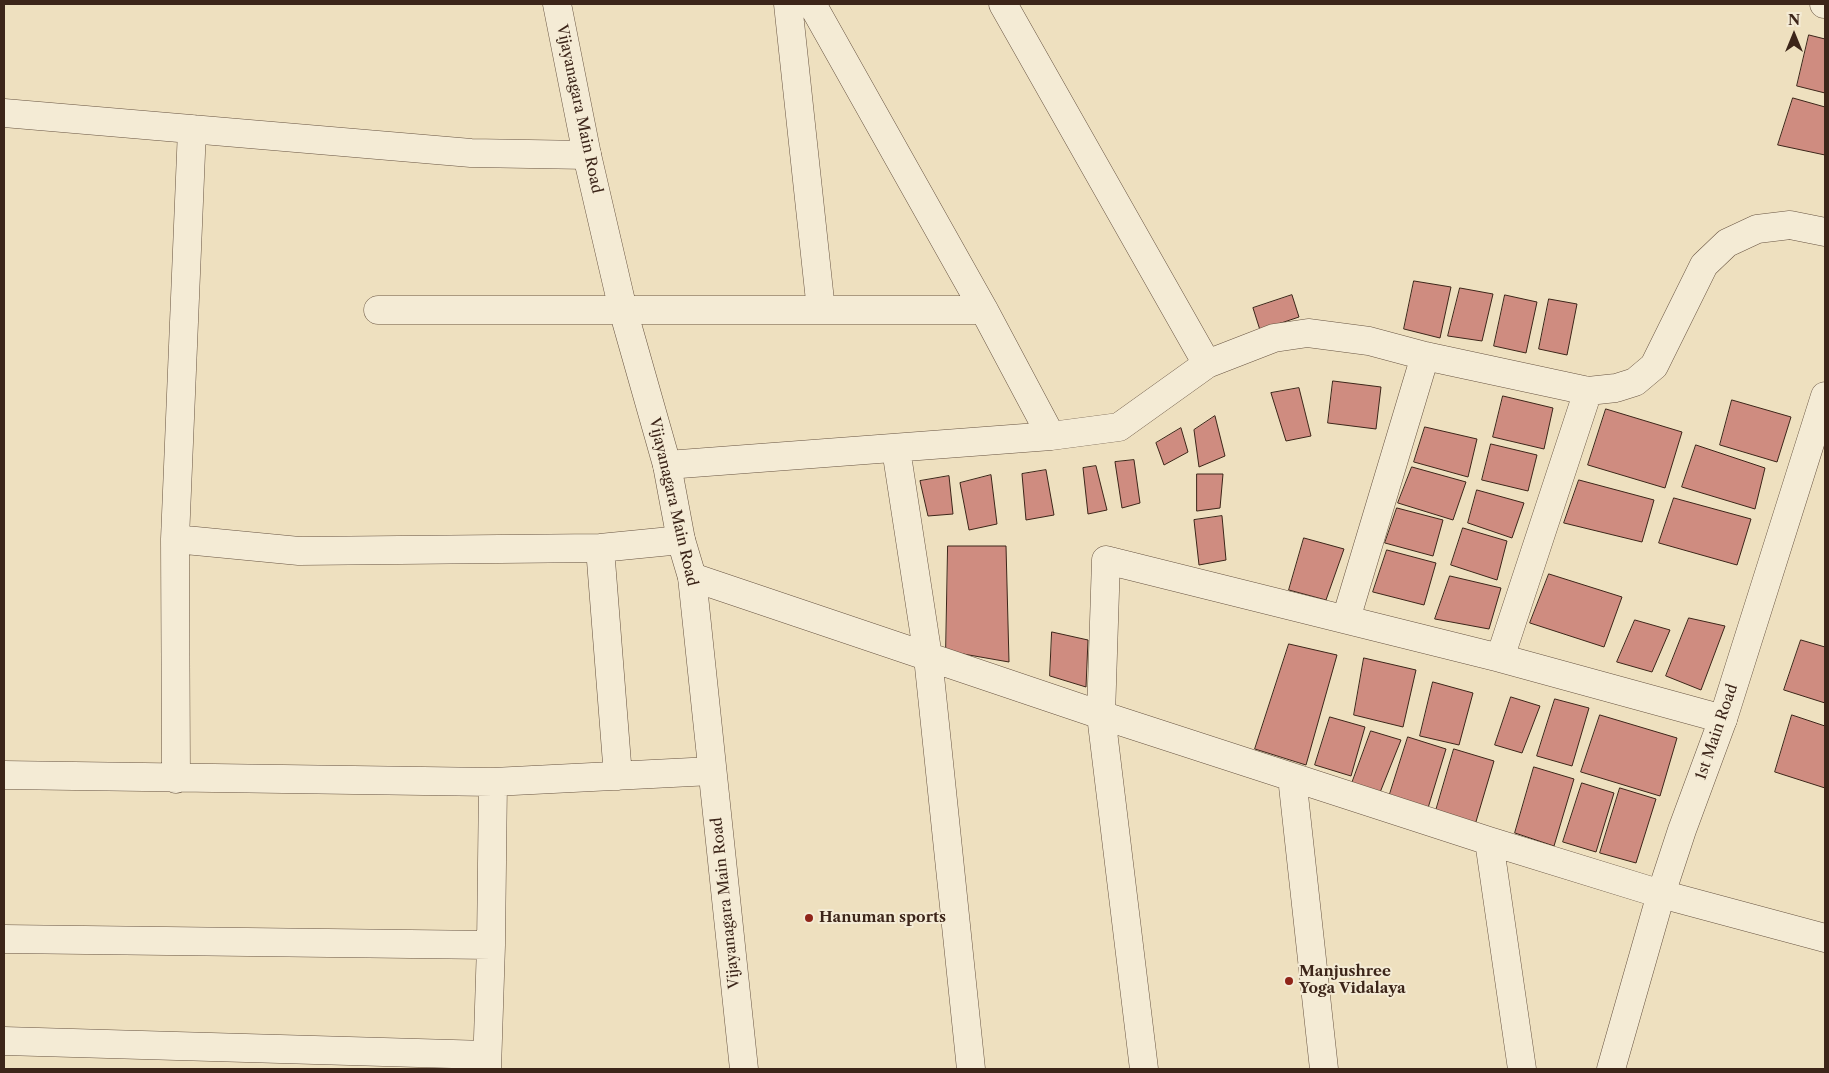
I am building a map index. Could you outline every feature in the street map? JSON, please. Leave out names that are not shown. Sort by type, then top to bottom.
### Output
[{"type":"street","name":"Vijayanagara Main Road","points":[[557,4],[587,155],[623,310],[667,465],[681,540],[692,578],[744,1069]]},
{"type":"street","points":[[788,4],[821,310]]},
{"type":"street","points":[[812,4],[984,310],[1051,436]]},
{"type":"street","points":[[1003,4],[1207,364]]},
{"type":"street","points":[[4,113],[471,153],[587,155]]},
{"type":"street","points":[[176,778],[175,539],[192,129]]},
{"type":"street","points":[[667,465],[1051,436],[1119,427],[1207,364],[1274,338],[1308,333],[1369,342],[1588,392],[1616,388],[1635,382],[1654,366],[1704,265],[1727,242],[1757,229],[1790,225],[1825,232]]},
{"type":"street","points":[[378,310],[984,310]]},
{"type":"street","points":[[1346,619],[1425,356]]},
{"type":"street","points":[[1500,658],[1588,392]]},
{"type":"street","name":"1st Main Road","points":[[1611,1069],[1661,894],[1682,830],[1723,719],[1825,396]]},
{"type":"street","points":[[896,449],[928,657],[971,1069]]},
{"type":"street","points":[[175,539],[299,551],[600,548],[681,540]]},
{"type":"street","points":[[600,548],[618,776]]},
{"type":"street","points":[[1144,1069],[1101,714],[1106,560],[1500,658],[1723,719]]},
{"type":"street","points":[[692,578],[1489,841],[1661,894],[1825,938]]},
{"type":"street","points":[[4,775],[493,782],[712,771]]},
{"type":"street","points":[[1292,777],[1324,1069]]},
{"type":"street","points":[[4,1041],[487,1062],[493,782]]},
{"type":"street","points":[[1489,841],[1522,1069]]},
{"type":"street","points":[[4,939],[491,945]]},
{"type":"building","points":[[1809,35],[1825,39],[1825,93],[1797,86]]},
{"type":"building","points":[[1793,98],[1825,107],[1825,155],[1778,145]]},
{"type":"building","points":[[1414,281],[1451,287],[1440,338],[1404,329]]},
{"type":"building","points":[[1460,288],[1493,294],[1482,341],[1448,336]]},
{"type":"building","points":[[1292,295],[1299,317],[1260,330],[1253,308]]},
{"type":"building","points":[[1505,295],[1537,302],[1526,353],[1494,346]]},
{"type":"building","points":[[1549,299],[1577,304],[1567,355],[1539,349]]},
{"type":"building","points":[[1333,381],[1381,387],[1376,429],[1328,423]]},
{"type":"building","points":[[1299,388],[1311,436],[1286,441],[1271,393]]},
{"type":"building","points":[[1503,396],[1553,408],[1544,449],[1493,437]]},
{"type":"building","points":[[1732,400],[1791,417],[1777,462],[1720,445]]},
{"type":"building","points":[[1606,409],[1682,432],[1665,488],[1588,465]]},
{"type":"building","points":[[1215,416],[1225,456],[1199,467],[1194,430]]},
{"type":"building","points":[[1425,427],[1477,439],[1468,477],[1414,462]]},
{"type":"building","points":[[1181,428],[1188,452],[1164,465],[1156,443]]},
{"type":"building","points":[[1491,444],[1537,455],[1528,491],[1482,480]]},
{"type":"building","points":[[1696,445],[1765,468],[1755,509],[1682,487]]},
{"type":"building","points":[[1134,460],[1140,503],[1122,508],[1115,462]]},
{"type":"building","points":[[1096,466],[1107,510],[1088,514],[1083,468]]},
{"type":"building","points":[[1412,467],[1466,482],[1453,520],[1398,503]]},
{"type":"building","points":[[1046,470],[1054,515],[1026,520],[1022,474]]},
{"type":"building","points":[[1197,474],[1223,474],[1220,508],[1197,511]]},
{"type":"building","points":[[991,475],[997,524],[969,530],[960,483]]},
{"type":"building","points":[[949,476],[953,514],[928,516],[920,481]]},
{"type":"building","points":[[1579,480],[1654,500],[1642,542],[1564,523]]},
{"type":"building","points":[[1477,490],[1524,503],[1512,538],[1468,523]]},
{"type":"building","points":[[1674,498],[1751,519],[1737,565],[1659,543]]},
{"type":"building","points":[[1397,508],[1443,520],[1433,556],[1385,543]]},
{"type":"building","points":[[1222,516],[1226,560],[1199,565],[1194,520]]},
{"type":"building","points":[[1463,528],[1507,541],[1497,580],[1451,565]]},
{"type":"building","points":[[1304,538],[1344,549],[1326,600],[1289,590]]},
{"type":"building","points":[[948,546],[1006,546],[1009,662],[946,651]]},
{"type":"building","points":[[1387,550],[1436,563],[1424,605],[1373,592]]},
{"type":"building","points":[[1549,574],[1622,597],[1604,647],[1530,623]]},
{"type":"building","points":[[1450,576],[1501,588],[1489,629],[1435,619]]},
{"type":"building","points":[[1689,618],[1725,626],[1701,690],[1666,676]]},
{"type":"building","points":[[1635,620],[1670,630],[1652,672],[1617,662]]},
{"type":"building","points":[[1052,632],[1088,640],[1086,687],[1050,676]]},
{"type":"building","points":[[1801,640],[1825,647],[1825,703],[1784,690]]},
{"type":"building","points":[[1289,644],[1337,655],[1306,765],[1255,749]]},
{"type":"building","points":[[1364,658],[1416,670],[1403,727],[1354,715]]},
{"type":"building","points":[[1433,682],[1473,693],[1459,745],[1420,736]]},
{"type":"building","points":[[1511,697],[1540,706],[1522,753],[1495,745]]},
{"type":"building","points":[[1555,699],[1589,708],[1572,766],[1537,756]]},
{"type":"building","points":[[1600,715],[1677,738],[1660,796],[1581,772]]},
{"type":"building","points":[[1792,715],[1825,726],[1825,788],[1775,772]]},
{"type":"building","points":[[1330,717],[1365,727],[1351,776],[1315,765]]},
{"type":"building","points":[[1371,731],[1401,740],[1379,795],[1351,786]]},
{"type":"building","points":[[1408,737],[1446,749],[1428,808],[1389,797]]},
{"type":"building","points":[[1454,749],[1494,761],[1475,825],[1435,814]]},
{"type":"building","points":[[1534,767],[1574,779],[1554,846],[1515,833]]},
{"type":"building","points":[[1582,783],[1614,793],[1596,852],[1563,842]]},
{"type":"building","points":[[1620,788],[1656,799],[1636,863],[1600,853]]},
{"type":"place","name":"Hanuman sports","points":[[809,918]]},
{"type":"place","name":"Manjushree Yoga Vidalaya","points":[[1289,981]]}]
